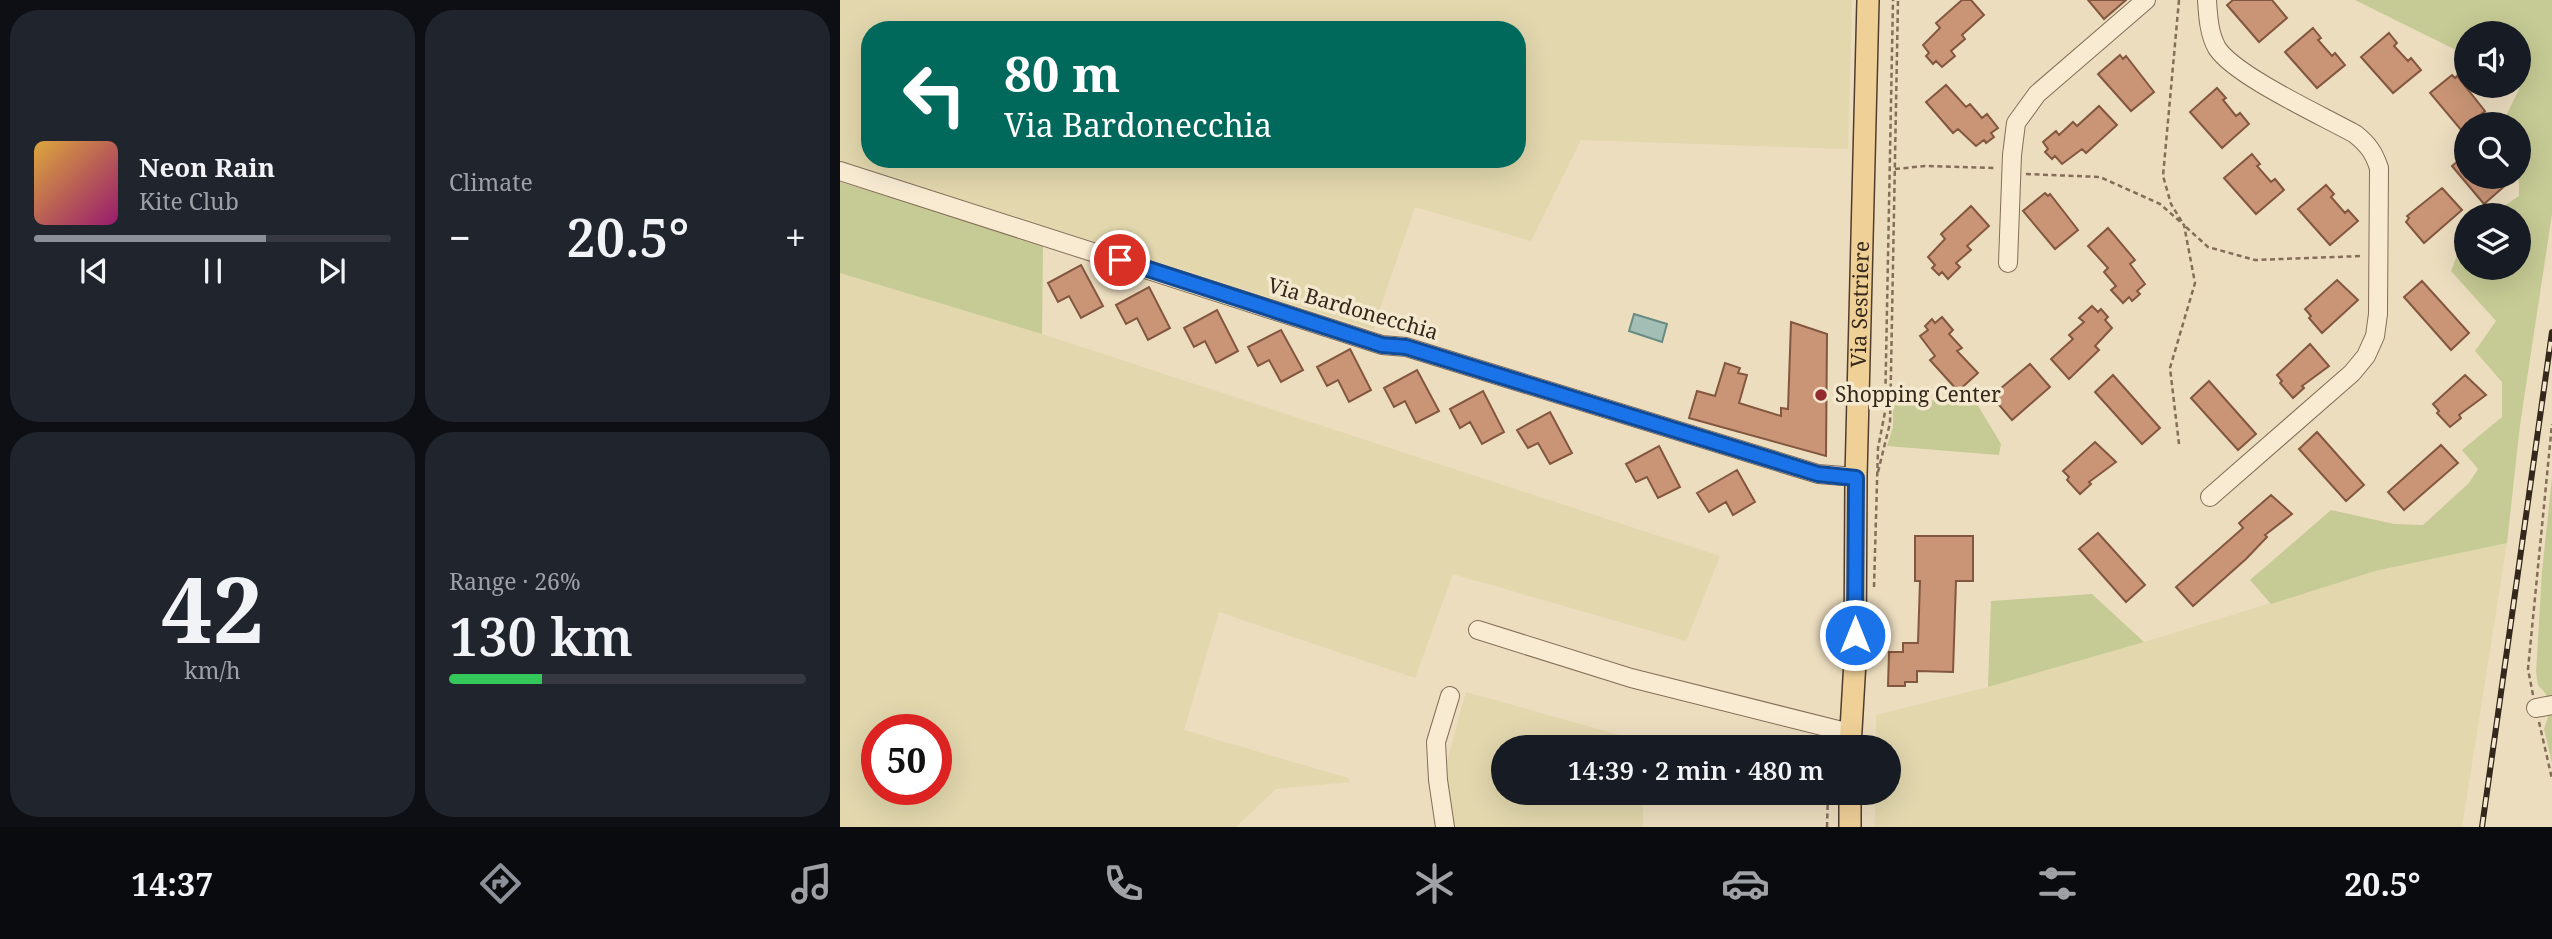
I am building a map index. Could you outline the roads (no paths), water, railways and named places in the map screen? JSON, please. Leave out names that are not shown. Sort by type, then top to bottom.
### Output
[{"type":"main road","name":"Via Sestriere","points":[[1850,735],[1866,478],[1868,0]]},
{"type":"main road","points":[[1850,805],[1850,827]]},
{"type":"street","points":[[2008,262],[2017,123],[2037,94],[2146,0]]},
{"type":"street","points":[[2207,0],[2212,36],[2217,47],[2235,67],[2356,134],[2375,154],[2379,167],[2380,256],[2375,336],[2366,356],[2353,373],[2210,498]]},
{"type":"street","name":"Via Bardonecchia","points":[[840,170],[1382,345],[1406,347],[1818,474],[1866,478]]},
{"type":"street","name":"Via Sestriere","points":[[1478,630],[1631,678],[1832,735]]},
{"type":"street","points":[[1445,827],[1436,742],[1450,696]]},
{"type":"water","points":[[1634,314],[1667,324],[1662,342],[1629,331]]},
{"type":"railway","points":[[2482,827],[2552,332]]},
{"type":"place","name":"Shopping Center","points":[[1821,395]]}]
